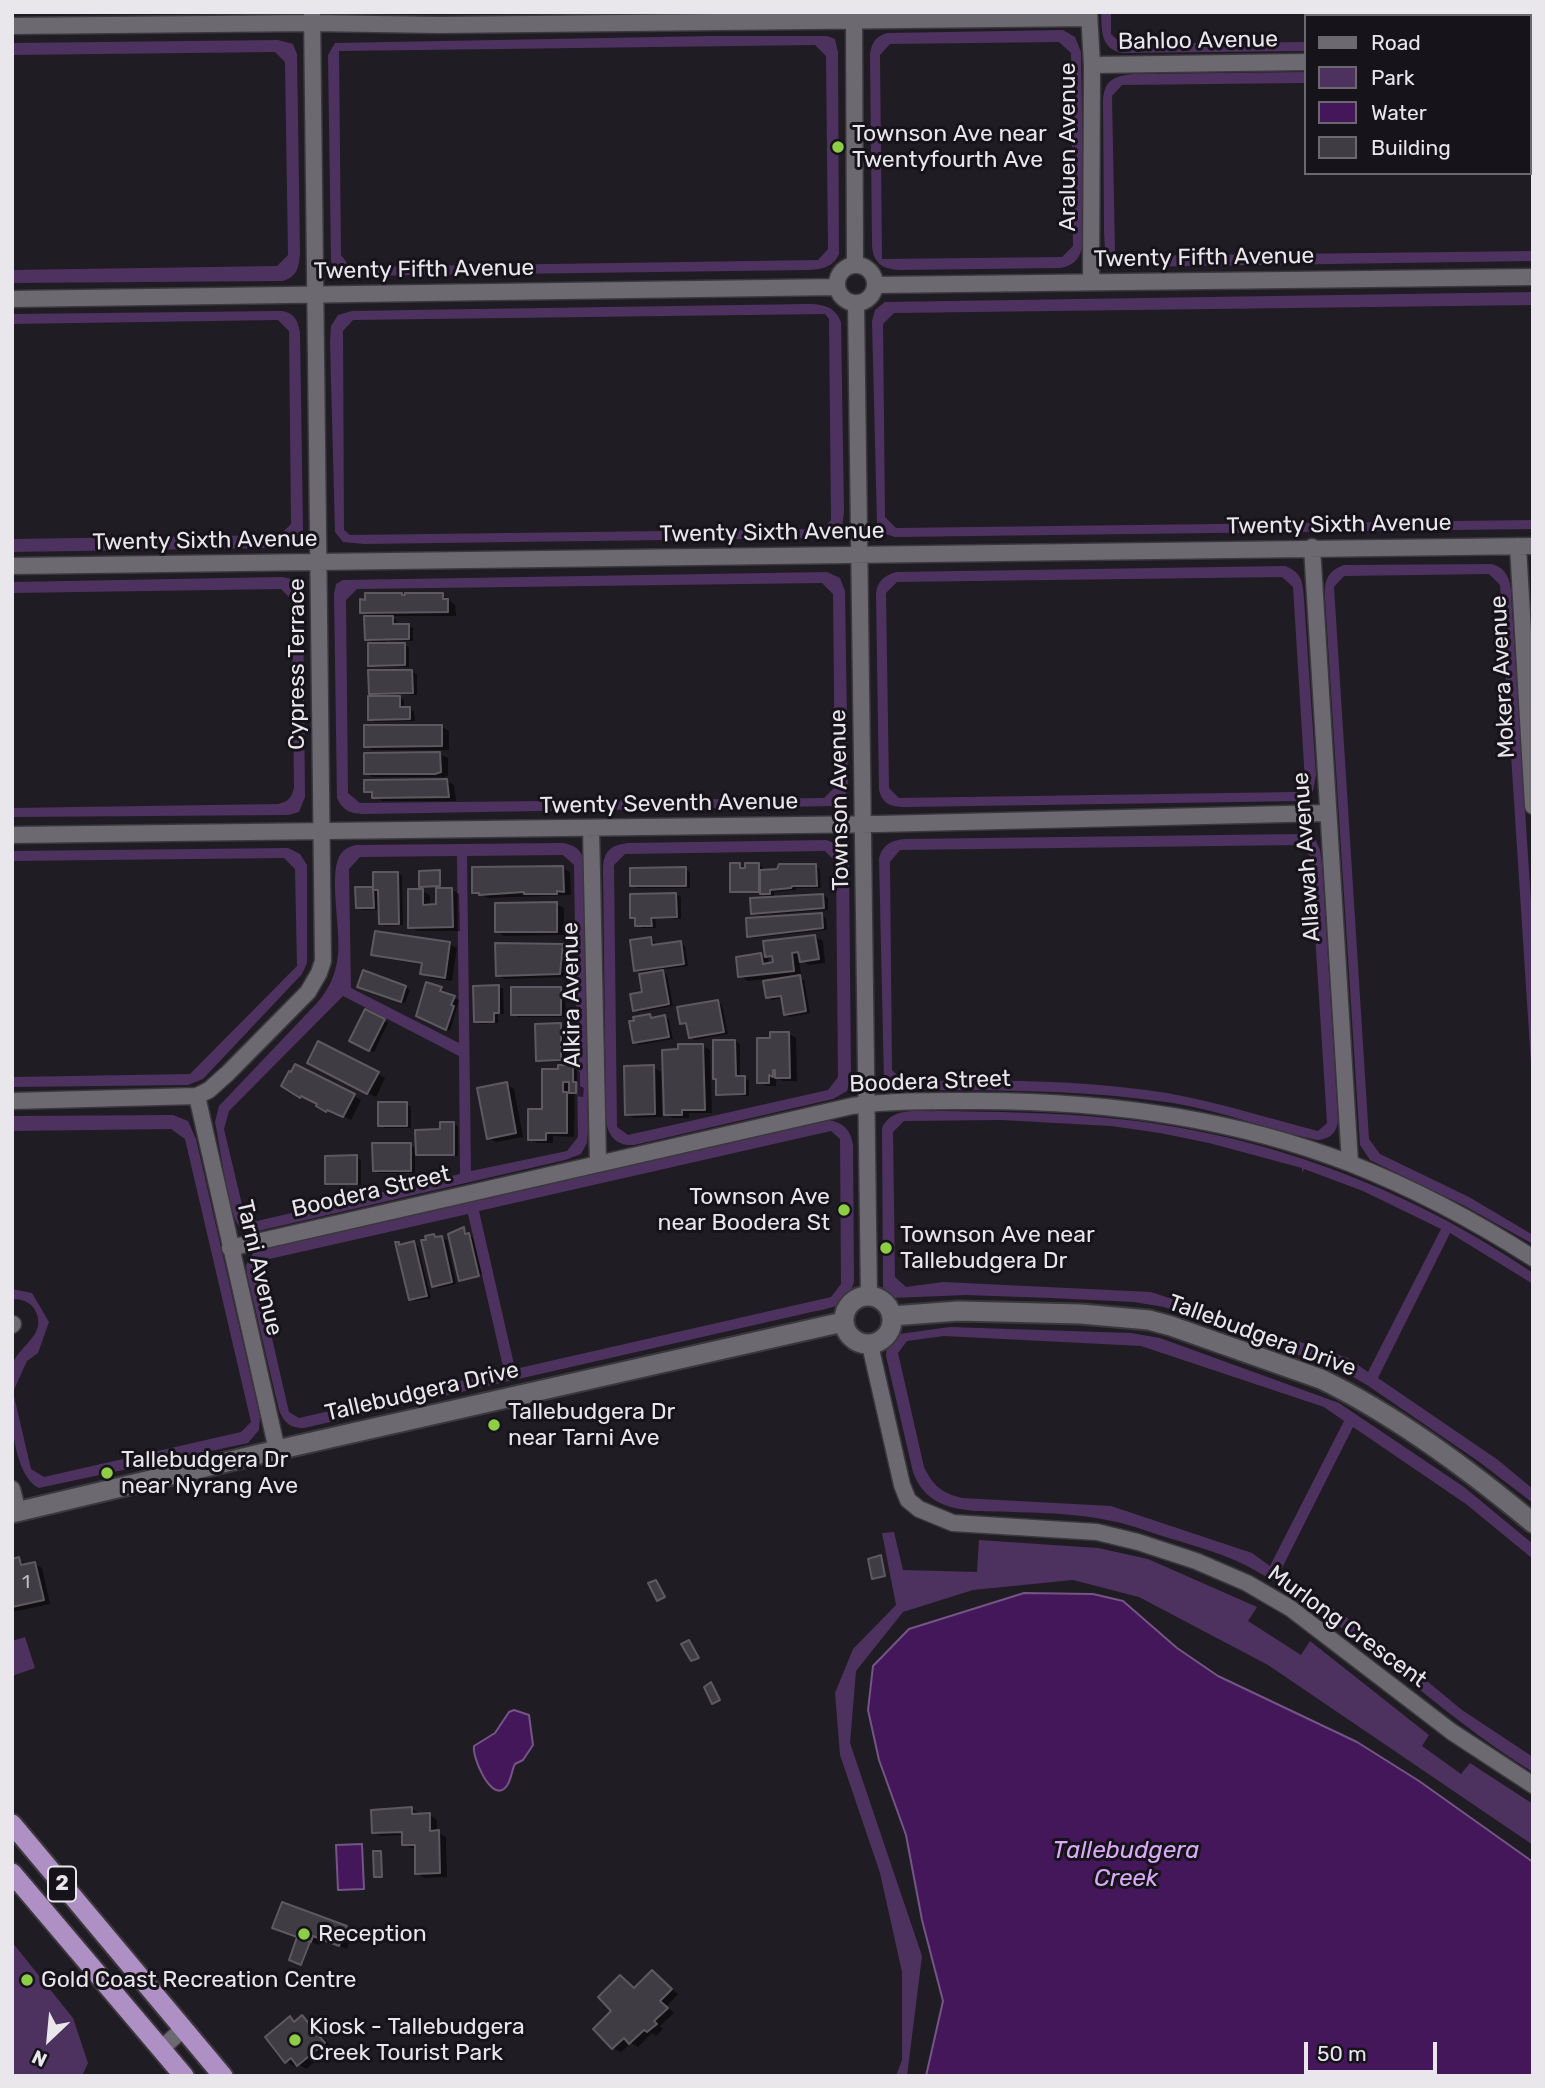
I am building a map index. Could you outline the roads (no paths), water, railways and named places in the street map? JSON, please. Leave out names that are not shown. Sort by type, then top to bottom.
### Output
[{"type":"highway","name":"2","points":[[12,1824],[223,2076]]},
{"type":"highway","name":"2","points":[[12,1873],[184,2076]]},
{"type":"street","points":[[12,26],[312,18],[439,25],[1089,15]]},
{"type":"street","name":"Araluen Avenue","points":[[1089,15],[1092,65],[1091,282]]},
{"type":"street","points":[[854,17],[855,265]]},
{"type":"street","name":"Cypress Terrace","points":[[197,1096],[209,1090],[308,992],[323,961],[312,18]]},
{"type":"street","name":"Bahloo Avenue","points":[[1092,65],[1304,62]]},
{"type":"street","points":[[855,265],[867,268],[875,285],[867,300],[856,303],[845,300],[836,286],[839,274],[855,265]]},
{"type":"street","name":"Twenty Fifth Avenue","points":[[875,285],[1533,276]]},
{"type":"street","name":"Twenty Fifth Avenue","points":[[12,299],[836,286]]},
{"type":"street","name":"Townson Avenue","points":[[856,303],[869,1296]]},
{"type":"street","name":"Twenty Sixth Avenue","points":[[12,566],[1525,546]]},
{"type":"street","name":"Mokera Avenue","points":[[1525,546],[1533,806]]},
{"type":"street","name":"Allawah Avenue","points":[[1312,547],[1350,1163]]},
{"type":"street","name":"Twenty Seventh Avenue","points":[[12,835],[863,824],[1327,813]]},
{"type":"street","name":"Alkira Avenue","points":[[591,828],[598,1162]]},
{"type":"street","points":[[12,1101],[197,1096]]},
{"type":"street","name":"Tarni Avenue","points":[[197,1096],[277,1450]]},
{"type":"street","name":"Boodera Street","points":[[230,1248],[598,1162],[868,1104],[1027,1101],[1137,1111],[1216,1125],[1350,1163],[1455,1212],[1533,1258]]},
{"type":"street","points":[[869,1296],[884,1302],[892,1316],[889,1332],[878,1343],[870,1345],[862,1344],[849,1336],[843,1322],[847,1306],[853,1300],[869,1296]]},
{"type":"street","name":"Tallebudgera Drive","points":[[892,1316],[958,1311],[1080,1314],[1120,1316],[1171,1326],[1321,1379],[1345,1391],[1436,1449],[1533,1523]]},
{"type":"street","name":"Tallebudgera Drive","points":[[15,1512],[843,1322]]},
{"type":"street","name":"Murlong Crescent","points":[[870,1345],[902,1485],[908,1500],[919,1509],[953,1523],[1097,1532],[1196,1561],[1247,1583],[1290,1608],[1452,1732],[1533,1786]]},
{"type":"street","points":[[12,1489],[15,1512]]},
{"type":"street","points":[[161,2049],[183,2029]]},
{"type":"water","name":"Tallebudgera Creek","points":[[1024,1593],[1093,1594],[1123,1601],[1177,1648],[1218,1676],[1357,1742],[1419,1781],[1533,1862],[1533,2076],[926,2076],[943,2001],[922,1920],[906,1835],[879,1760],[868,1710],[873,1666],[909,1629]]},
{"type":"water","points":[[514,1710],[529,1715],[533,1745],[523,1760],[515,1764],[505,1788],[497,1790],[482,1774],[474,1746],[495,1733],[509,1712]]},
{"type":"water","points":[[362,1844],[364,1889],[338,1890],[336,1845]]},
{"type":"place","name":"Townson Ave near Twentyfourth Ave","points":[[838,147]]},
{"type":"place","name":"Townson Ave near Boodera St","points":[[844,1210]]},
{"type":"place","name":"Townson Ave near Tallebudgera Dr","points":[[886,1248]]},
{"type":"place","name":"Tallebudgera Dr near Tarni Ave","points":[[494,1425]]},
{"type":"place","name":"Tallebudgera Dr near Nyrang Ave","points":[[107,1473]]},
{"type":"place","name":"Reception","points":[[304,1934]]},
{"type":"place","name":"Gold Coast Recreation Centre","points":[[27,1980]]},
{"type":"place","name":"Kiosk - Tallebudgera Creek Tourist Park","points":[[295,2040]]}]
